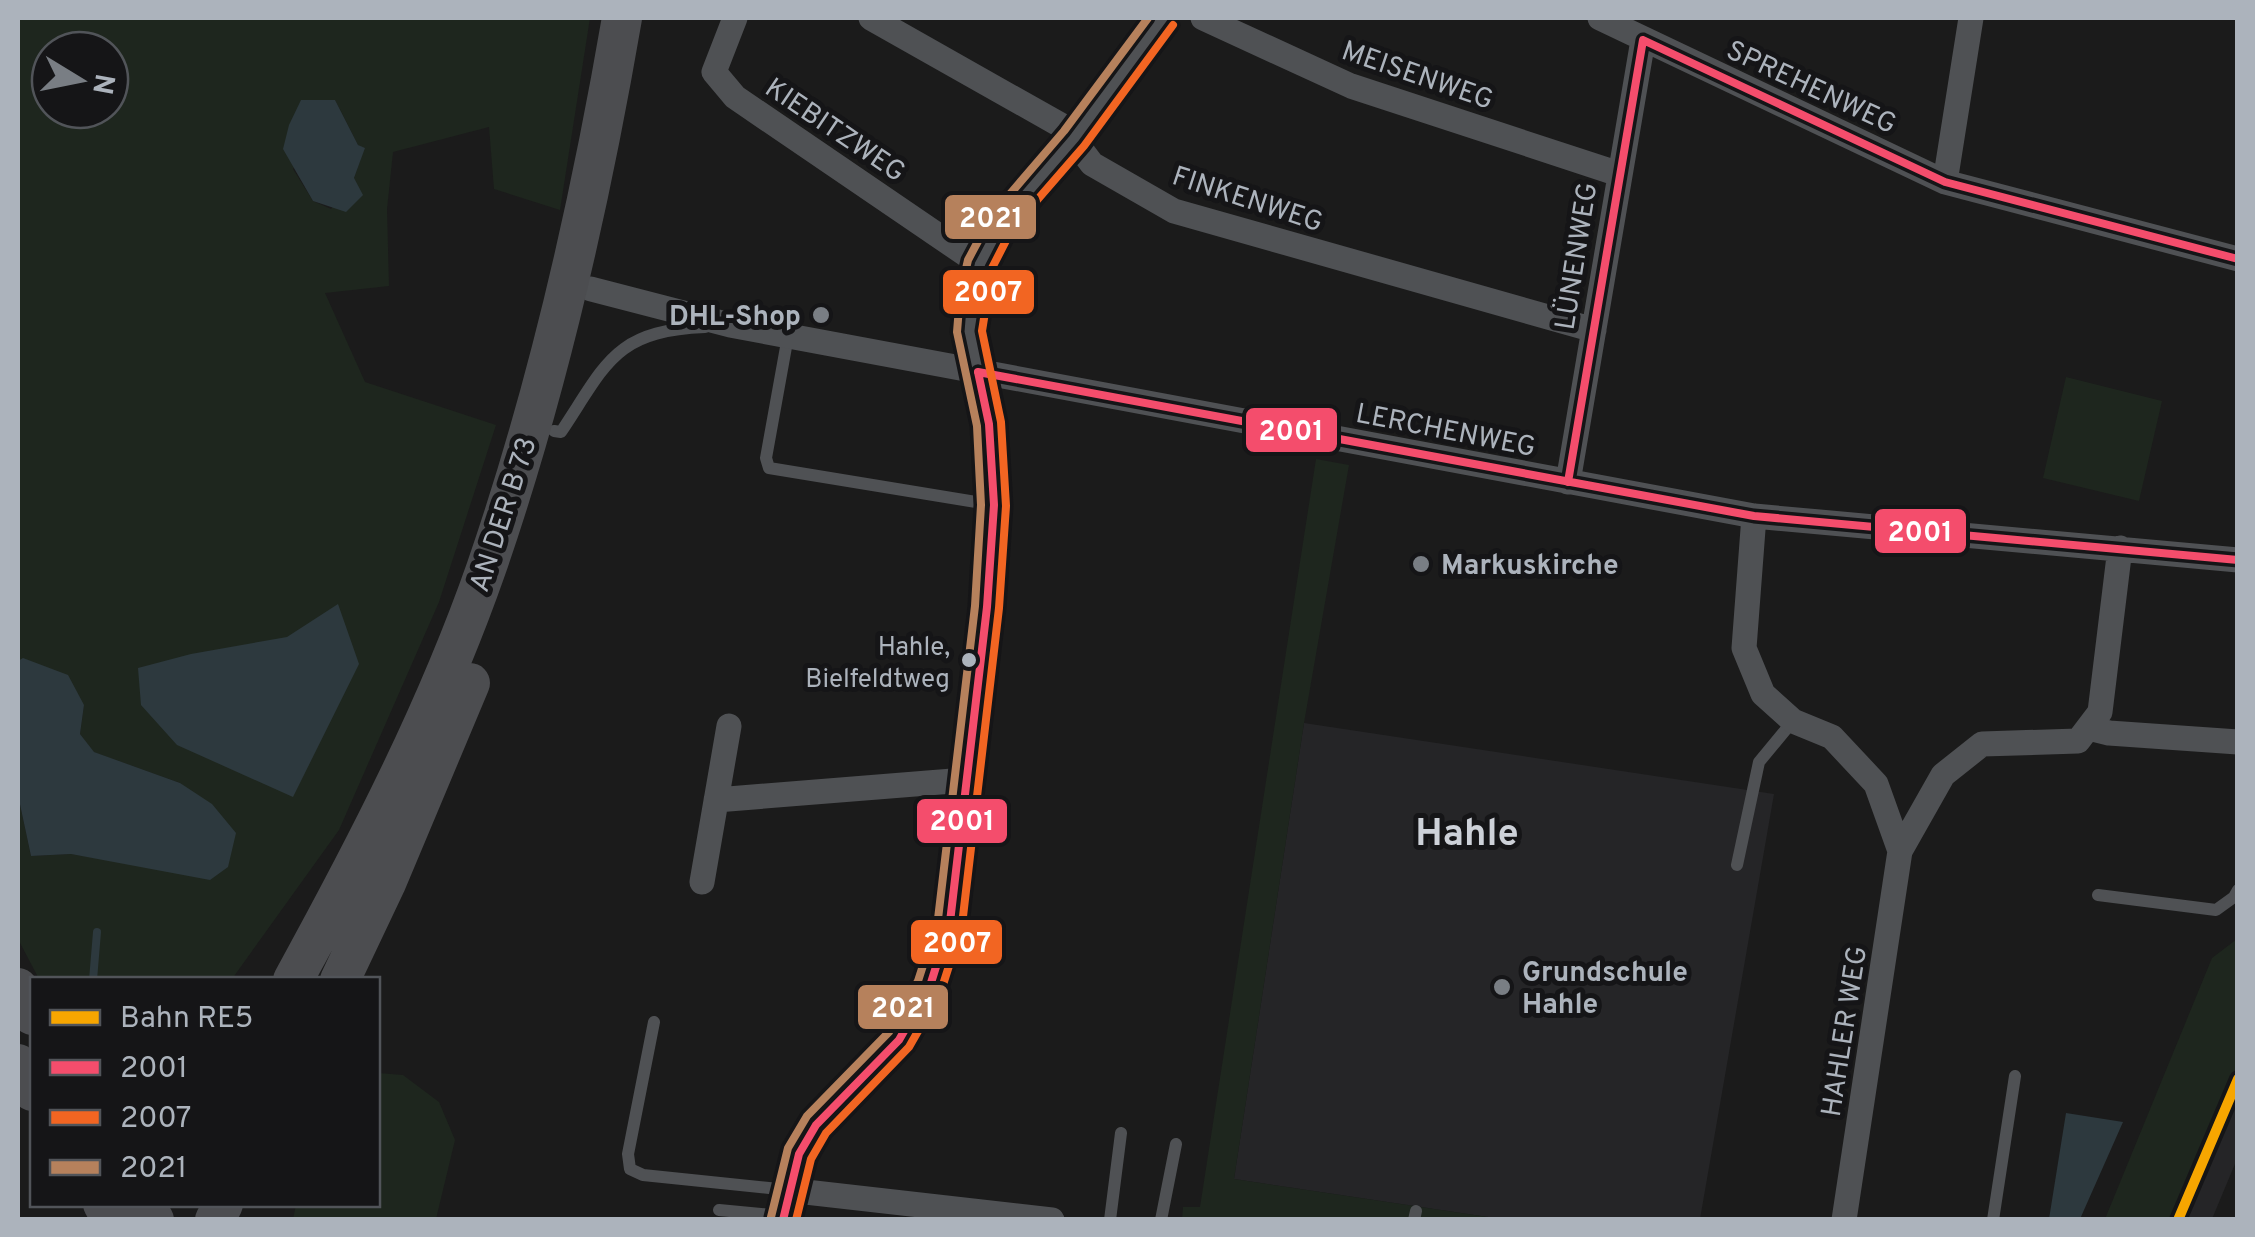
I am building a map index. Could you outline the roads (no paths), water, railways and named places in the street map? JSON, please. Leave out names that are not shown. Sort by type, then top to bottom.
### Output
[{"type":"main road","name":"AN DER B 73","points":[[341,977],[386,884],[459,710],[509,580],[554,432],[622,18]]},
{"type":"main road","name":"AN DER B 73","points":[[295,977],[407,761],[486,570],[580,286],[645,18]]},
{"type":"main road","points":[[18,988],[30,1011]]},
{"type":"main road","points":[[18,1064],[30,1086]]},
{"type":"street","name":"KIEBITZWEG","points":[[735,18],[714,72],[735,97],[980,264]]},
{"type":"street","name":"FINKENWEG","points":[[871,18],[1064,126],[1092,164],[1174,211],[1594,330]]},
{"type":"street","points":[[1052,1220],[785,1209],[800,1154],[816,1125],[899,1040],[930,986],[950,922],[994,506],[989,424],[969,332],[980,264],[1002,222],[1074,139],[1163,18]]},
{"type":"street","name":"MEISENWEG","points":[[1203,18],[1351,86],[1619,174]]},
{"type":"street","name":"SPREHENWEG","points":[[1600,18],[1946,182],[2238,259]]},
{"type":"street","points":[[1946,182],[1971,18]]},
{"type":"street","name":"LÜNENWEG","points":[[1568,482],[1643,40]]},
{"type":"street","name":"LERCHENWEG","points":[[580,286],[730,326],[1754,516],[2238,560]]},
{"type":"street","name":"HAHLER WEG","points":[[1754,516],[1744,648],[1764,694],[1793,720],[1832,737],[1876,784],[1900,851]]},
{"type":"street","points":[[2120,548],[2100,712],[2089,728],[2109,733],[2238,742]]},
{"type":"street","points":[[702,882],[728,726]]},
{"type":"street","name":"HAHLER WEG","points":[[1844,1220],[1900,851],[1943,776],[1982,744],[2078,741],[2089,728]]},
{"type":"street","points":[[716,800],[965,780]]},
{"type":"lane","points":[[554,432],[561,432],[591,382],[630,344],[650,333],[730,326]]},
{"type":"lane","points":[[788,336],[766,458],[769,468],[994,506]]},
{"type":"lane","points":[[1737,865],[1759,762],[1793,720]]},
{"type":"lane","points":[[2098,895],[2216,910],[2238,890]]},
{"type":"lane","points":[[654,1022],[628,1154],[630,1170],[785,1209]]},
{"type":"lane","points":[[1993,1220],[2015,1076]]},
{"type":"lane","points":[[1110,1220],[1121,1133]]},
{"type":"lane","points":[[1161,1220],[1176,1144]]},
{"type":"lane","points":[[719,1210],[785,1209]]},
{"type":"waterway","points":[[93,977],[97,932]]},
{"type":"rail line","name":"RE5","points":[[2178,1220],[2238,1079]]},
{"type":"place","name":"DHL-Shop","points":[[821,315]]},
{"type":"place","name":"Markuskirche","points":[[1421,564]]},
{"type":"place","name":"Hahle, Bielfeldtweg","points":[[969,660]]},
{"type":"place","name":"Grundschule Hahle","points":[[1502,987]]},
{"type":"district","name":"Hahle","points":[[1467,832]]}]
